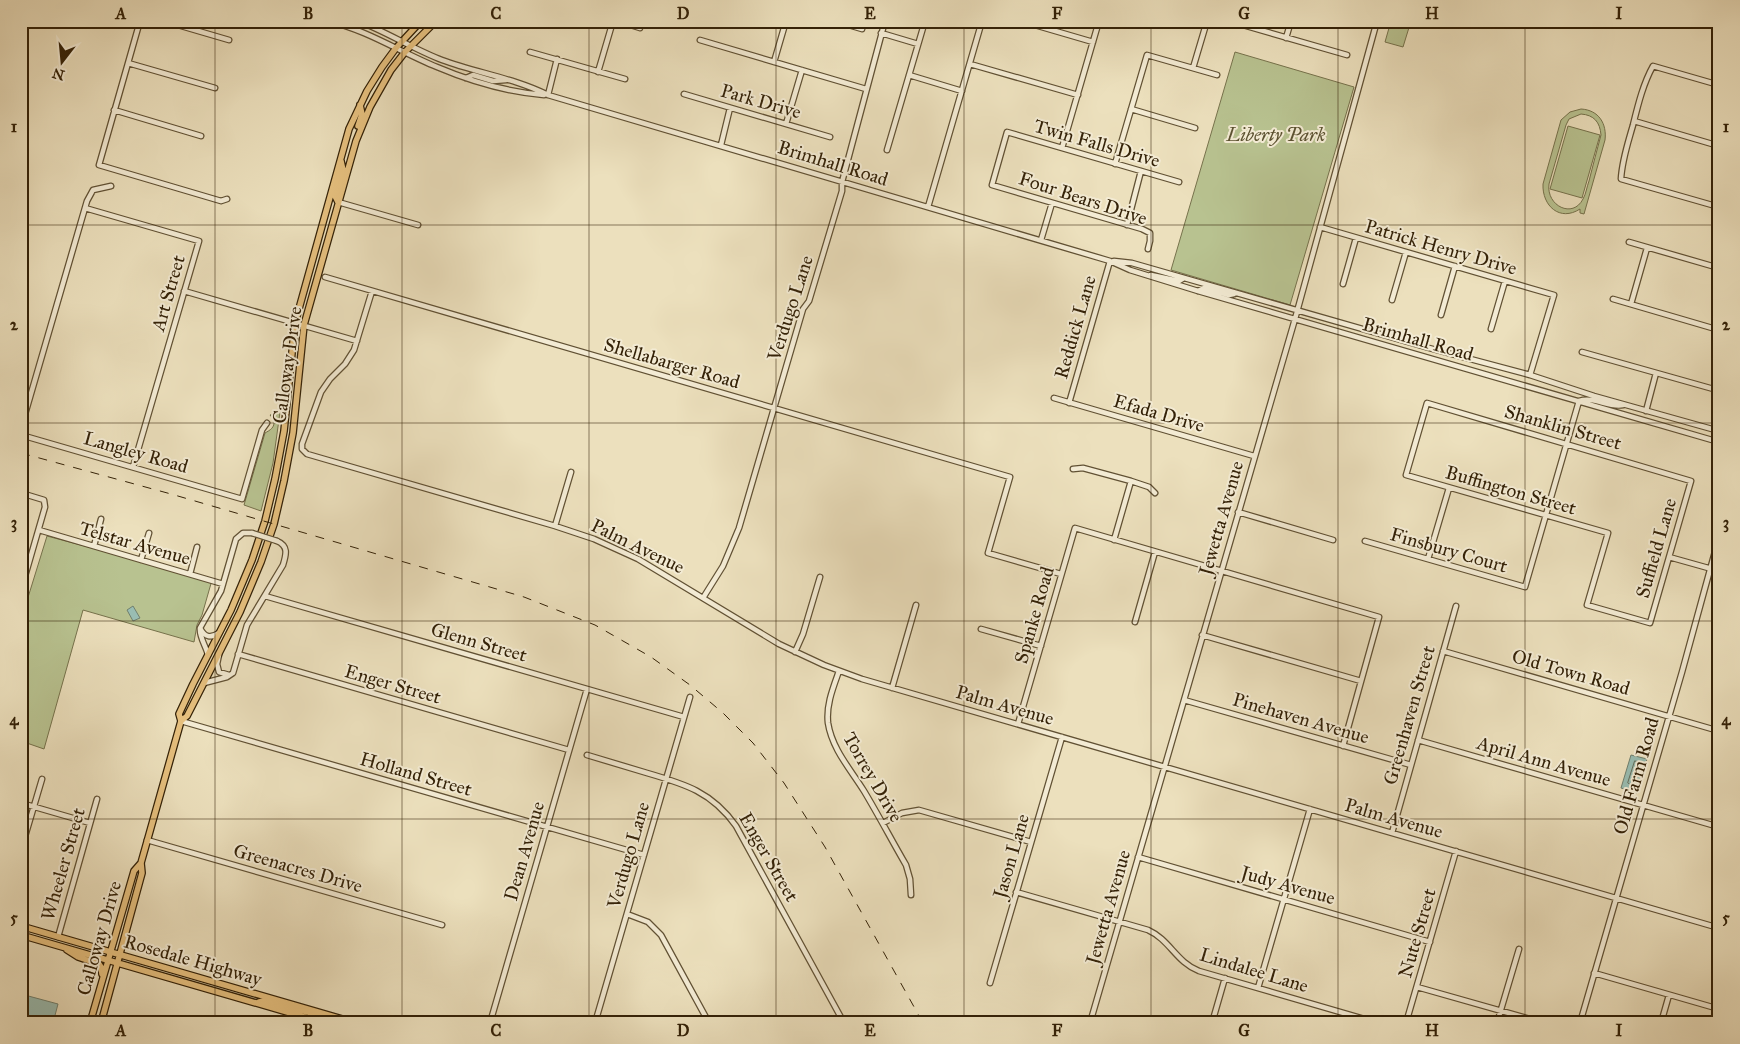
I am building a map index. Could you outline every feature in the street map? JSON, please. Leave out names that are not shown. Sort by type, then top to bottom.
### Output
[{"type":"main road","name":"Calloway Drive","points":[[101,1023],[142,873],[141,863],[147,840],[181,721],[179,714],[220,632],[252,560],[274,486],[284,431],[295,323],[349,129],[374,78],[396,48],[422,21]]},
{"type":"main road","name":"Calloway Drive","points":[[181,721],[187,716],[220,653],[251,587],[269,538],[279,503],[293,433],[304,325],[354,147],[370,106],[384,82],[405,52],[436,21]]},
{"type":"main road","points":[[354,147],[352,141],[362,114],[360,105]]},
{"type":"main road","points":[[338,202],[335,196],[343,170],[340,158]]},
{"type":"main road","name":"Calloway Drive","points":[[90,1023],[134,871],[141,863]]},
{"type":"main road","name":"Rosedale Highway","points":[[21,926],[356,1023]]},
{"type":"main road","name":"Rosedale Highway","points":[[21,934],[325,1023]]},
{"type":"main road","points":[[56,945],[78,957],[99,964],[102,970],[102,978]]},
{"type":"main road","points":[[217,991],[253,998],[258,994]]},
{"type":"main road","points":[[257,1003],[264,1001],[312,1014],[339,1018]]},
{"type":"street","points":[[140,21],[99,165],[221,201],[227,199]]},
{"type":"street","points":[[164,21],[229,40]]},
{"type":"street","name":"Brimhall Road","points":[[328,21],[368,34],[436,67],[466,78],[528,93],[548,95]]},
{"type":"street","name":"Brimhall Road","points":[[358,21],[441,60],[529,86],[548,95],[1041,240],[1198,291],[1719,442]]},
{"type":"street","points":[[598,72],[613,21]]},
{"type":"street","points":[[618,21],[640,28]]},
{"type":"street","points":[[774,62],[786,21]]},
{"type":"street","points":[[835,21],[862,29]]},
{"type":"street","name":"Verdugo Lane","points":[[703,598],[723,566],[734,542],[803,309],[809,301],[842,191],[842,182],[884,21]]},
{"type":"street","points":[[887,150],[925,21]]},
{"type":"street","points":[[928,207],[982,21]]},
{"type":"street","points":[[1021,21],[1093,42]]},
{"type":"street","points":[[1062,148],[1099,21]]},
{"type":"street","points":[[1194,68],[1207,21]]},
{"type":"street","points":[[1229,21],[1346,55]]},
{"type":"street","points":[[1286,38],[1291,21]]},
{"type":"street","name":"Jewetta Avenue","points":[[1090,1023],[1297,309],[1378,21]]},
{"type":"street","points":[[1712,21],[1719,24]]},
{"type":"street","points":[[881,33],[918,44]]},
{"type":"street","points":[[700,40],[866,89]]},
{"type":"street","points":[[530,52],[625,79]]},
{"type":"street","points":[[1115,164],[1146,55],[1217,75]]},
{"type":"street","points":[[548,95],[557,59]]},
{"type":"street","points":[[128,62],[215,88]]},
{"type":"street","points":[[970,64],[1078,95]]},
{"type":"street","points":[[1719,85],[1653,66],[1645,82],[1623,160],[1621,179],[1719,207]]},
{"type":"street","points":[[786,124],[802,70]]},
{"type":"street","points":[[466,78],[473,75],[493,81],[510,80]]},
{"type":"street","points":[[909,75],[962,90]]},
{"type":"street","name":"Park Drive","points":[[684,94],[830,137]]},
{"type":"street","points":[[721,145],[730,108]]},
{"type":"street","points":[[1131,109],[1195,128]]},
{"type":"street","points":[[114,110],[201,136]]},
{"type":"street","points":[[1634,122],[1719,146]]},
{"type":"street","name":"Twin Falls Drive","points":[[992,185],[1007,132],[1179,182]]},
{"type":"street","points":[[1127,224],[1140,171]]},
{"type":"street","name":"Four Bears Drive","points":[[992,185],[1127,224],[1150,233],[1148,249]]},
{"type":"street","points":[[21,428],[85,208],[93,190],[111,186]]},
{"type":"street","points":[[338,202],[418,225]]},
{"type":"street","points":[[1041,240],[1052,203]]},
{"type":"street","name":"Art Street","points":[[85,208],[199,241],[133,467]]},
{"type":"street","name":"Patrick Henry Drive","points":[[1320,227],[1554,295],[1530,375]]},
{"type":"street","points":[[1343,284],[1356,238]]},
{"type":"street","points":[[1628,242],[1719,268]]},
{"type":"street","points":[[1631,304],[1647,248]]},
{"type":"street","points":[[1392,300],[1406,252]]},
{"type":"street","name":"Brimhall Road","points":[[1110,261],[1132,263],[1297,309],[1719,431]]},
{"type":"street","name":"Reddick Lane","points":[[1069,403],[1110,261]]},
{"type":"street","points":[[1441,315],[1455,266]]},
{"type":"street","points":[[1148,275],[1154,274],[1178,280],[1184,278]]},
{"type":"street","name":"Shellabarger Road","points":[[325,277],[1010,477],[988,553],[1061,574]]},
{"type":"street","points":[[1491,329],[1505,281]]},
{"type":"street","points":[[1198,291],[1204,288],[1229,295],[1238,294]]},
{"type":"street","points":[[184,291],[357,341],[372,291]]},
{"type":"street","points":[[1613,299],[1719,330]]},
{"type":"street","name":"Palm Avenue","points":[[357,341],[350,357],[321,392],[302,444],[303,451],[307,454],[594,539],[652,566],[765,636],[795,652],[839,671],[1719,928]]},
{"type":"street","points":[[1582,352],[1717,390],[1719,383]]},
{"type":"street","points":[[1646,411],[1656,373]]},
{"type":"street","name":"Efada Drive","points":[[1054,398],[1254,456]]},
{"type":"street","points":[[1546,516],[1579,401],[1591,400],[1614,407],[1626,405]]},
{"type":"street","name":"Shanklin Street","points":[[1406,475],[1427,403],[1691,481]]},
{"type":"street","name":"Langley Road","points":[[21,435],[242,499],[262,430],[267,423]]},
{"type":"street","points":[[1072,469],[1083,468],[1131,481],[1149,487],[1155,493]]},
{"type":"street","points":[[555,526],[571,472]]},
{"type":"street","name":"Buffington Street","points":[[1406,475],[1608,533],[1587,605],[1650,623]]},
{"type":"street","points":[[1131,481],[1114,540],[1379,617],[1342,746]]},
{"type":"street","name":"Suffield Lane","points":[[1650,623],[1691,481]]},
{"type":"street","points":[[1428,559],[1449,488]]},
{"type":"street","points":[[21,493],[39,498],[45,502],[39,530],[21,590]]},
{"type":"street","points":[[1238,512],[1333,540]]},
{"type":"street","name":"Finsbury Court","points":[[1365,541],[1526,587],[1546,516]]},
{"type":"street","points":[[94,546],[101,519]]},
{"type":"street","name":"Spanke Road","points":[[1018,724],[1074,528],[1114,540]]},
{"type":"street","name":"Telstar Avenue","points":[[39,530],[223,584]]},
{"type":"street","points":[[141,560],[149,533]]},
{"type":"street","points":[[204,683],[230,675],[234,671],[247,625],[281,570],[286,555],[284,545],[278,541],[243,533],[236,539],[223,584],[200,628],[200,635],[208,655]]},
{"type":"street","name":"Old Farm Road","points":[[1580,1023],[1719,537]]},
{"type":"street","points":[[190,574],[198,547]]},
{"type":"street","points":[[1134,622],[1155,552]]},
{"type":"street","points":[[1669,557],[1719,571]]},
{"type":"street","points":[[795,652],[803,634],[820,577]]},
{"type":"street","name":"Glenn Street","points":[[264,596],[684,716]]},
{"type":"street","points":[[892,688],[916,605]]},
{"type":"street","name":"Greenhaven Street","points":[[1392,833],[1456,606]]},
{"type":"street","points":[[200,628],[208,637],[213,637],[220,632]]},
{"type":"street","points":[[981,629],[1040,646]]},
{"type":"street","points":[[1202,635],[1361,681]]},
{"type":"street","name":"Old Town Road","points":[[1443,651],[1719,731]]},
{"type":"street","points":[[220,653],[219,672],[230,675]]},
{"type":"street","name":"Enger Street","points":[[238,654],[569,750]]},
{"type":"street","name":"Torrey Drive","points":[[839,671],[829,700],[830,732],[835,746],[883,823],[908,872],[911,895]]},
{"type":"street","name":"Dean Avenue","points":[[490,1023],[587,688]]},
{"type":"street","name":"Verdugo Lane","points":[[595,1023],[690,697]]},
{"type":"street","name":"Pinehaven Avenue","points":[[1184,700],[1411,765]]},
{"type":"street","name":"Holland Street","points":[[181,721],[644,855]]},
{"type":"street","name":"Jason Lane","points":[[990,983],[1062,737]]},
{"type":"street","name":"April Ann Avenue","points":[[1418,740],[1719,827]]},
{"type":"street","name":"Enger Street","points":[[587,755],[682,783],[700,791],[730,817],[844,1023]]},
{"type":"street","points":[[21,850],[42,778]]},
{"type":"street","name":"Wheeler Street","points":[[58,937],[98,799]]},
{"type":"street","points":[[21,803],[90,823]]},
{"type":"street","points":[[1258,988],[1310,809]]},
{"type":"street","points":[[883,823],[902,813],[919,810],[1031,842]]},
{"type":"street","name":"Greenacres Drive","points":[[147,840],[442,925]]},
{"type":"street","name":"Nute Street","points":[[1406,1023],[1456,851]]},
{"type":"street","name":"Judy Avenue","points":[[1138,857],[1430,942]]},
{"type":"street","name":"Lindalee Lane","points":[[1016,892],[1153,933],[1164,940],[1176,956],[1199,971],[1378,1023]]},
{"type":"street","points":[[627,914],[648,922],[661,935],[710,1023]]},
{"type":"street","points":[[1497,1023],[1519,949]]},
{"type":"street","points":[[1594,973],[1719,1009]]},
{"type":"street","points":[[1212,1023],[1225,978]]},
{"type":"street","points":[[1417,987],[1544,1023]]},
{"type":"street","points":[[1661,1023],[1669,995]]},
{"type":"green space","points":[[1391,21],[1411,21],[1403,47],[1385,42]]},
{"type":"green space","name":"Liberty Park","points":[[1235,52],[1354,87],[1290,305],[1171,270]]},
{"type":"green space","points":[[1581,109],[1593,112],[1603,123],[1605,129],[1605,140],[1584,214],[1580,213],[1580,209],[1573,213],[1559,213],[1549,205],[1543,192],[1543,184],[1561,120],[1570,112]],"holes":[[[1581,114],[1596,120],[1601,135],[1584,197],[1579,205],[1567,209],[1556,204],[1549,192],[1549,184],[1566,125],[1569,119]]]},
{"type":"green space","points":[[1568,126],[1600,135],[1582,198],[1550,189]]},
{"type":"green space","points":[[280,412],[273,463],[261,511],[244,505],[265,433],[274,425],[274,420],[270,415]]},
{"type":"green space","points":[[47,536],[212,580],[202,615],[197,625],[194,642],[83,610],[44,749],[21,741],[21,620]]},
{"type":"water","points":[[133,606],[140,618],[133,621],[127,610]]},
{"type":"water","points":[[1631,755],[1647,759],[1637,793],[1621,788]]},
{"type":"water","points":[[21,994],[58,1004],[53,1023],[21,1023]]},
{"type":"railway","points":[[21,453],[171,494],[524,597],[595,625],[651,657],[690,685],[723,713],[753,743],[784,783],[825,847],[923,1023]]}]
